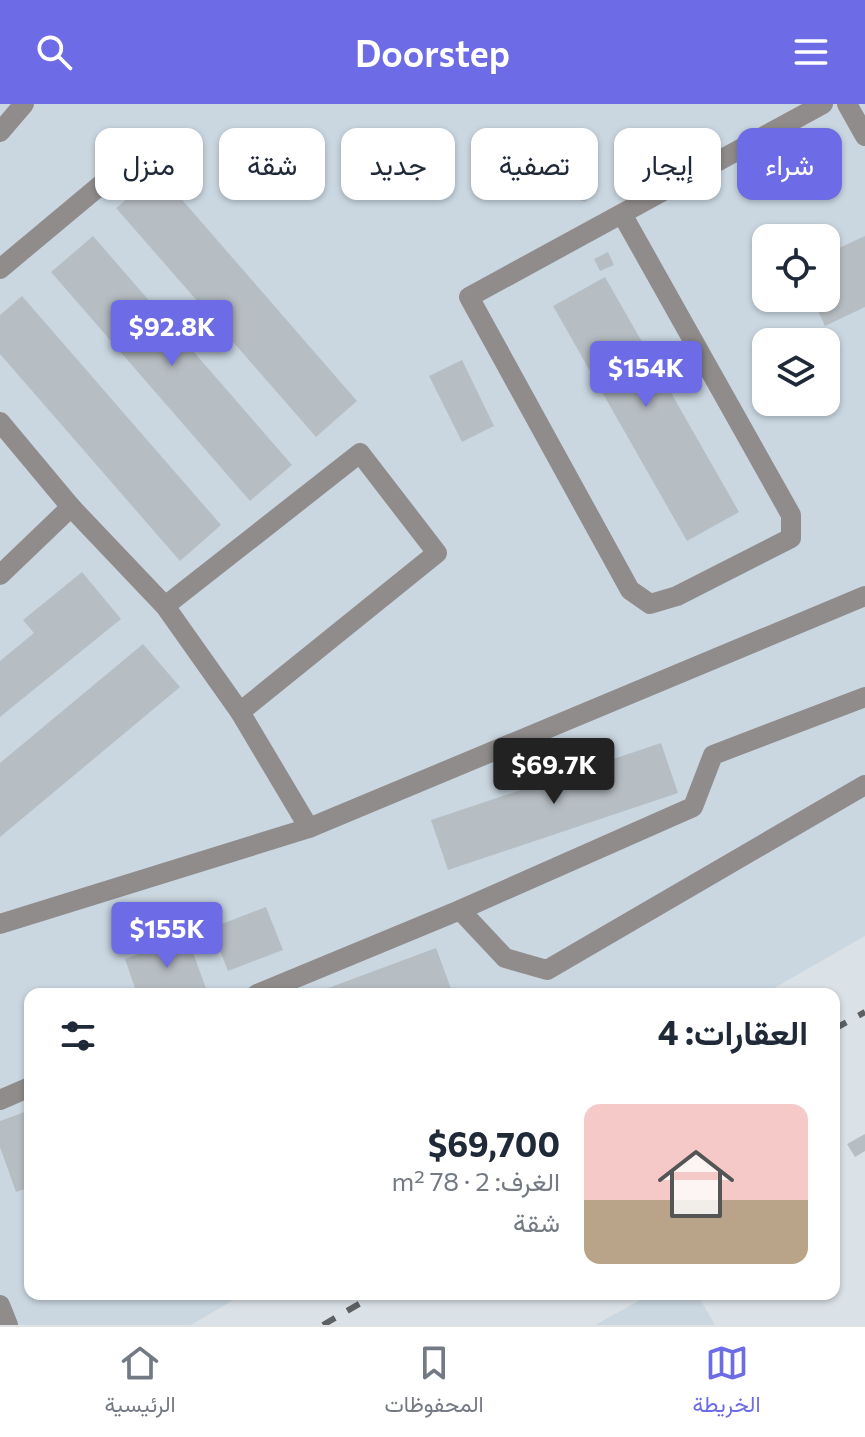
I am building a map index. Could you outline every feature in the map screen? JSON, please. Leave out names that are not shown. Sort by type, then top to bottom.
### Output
[{"type":"street","points":[[0,132],[24,104]]},
{"type":"street","points":[[622,214],[791,515],[791,538],[677,596],[650,604],[630,590],[469,297],[823,104]]},
{"type":"street","points":[[847,104],[865,136]]},
{"type":"street","points":[[0,269],[95,190]]},
{"type":"street","points":[[0,422],[71,507],[165,606],[240,712],[309,828]]},
{"type":"street","points":[[165,606],[360,453],[437,553],[240,712]]},
{"type":"street","points":[[0,575],[71,507]]},
{"type":"street","points":[[0,924],[309,828],[865,596]]},
{"type":"street","points":[[272,988],[460,910],[693,807],[713,755],[865,697]]},
{"type":"street","points":[[460,910],[505,958],[547,970],[865,785]]},
{"type":"street","points":[[0,1100],[24,1090]]},
{"type":"street","points":[[0,1305],[8,1325]]},
{"type":"shaded area","points":[[0,104],[865,104],[865,936],[774,988],[24,988],[24,1300],[234,1300],[191,1325],[0,1325]]},
{"type":"shaded area","points":[[640,1300],[700,1300],[715,1325],[595,1325]]},
{"type":"building","points":[[125,200],[182,200],[357,401],[316,437],[116,208]]},
{"type":"building","points":[[93,236],[292,465],[250,501],[51,272]]},
{"type":"building","points":[[865,236],[865,307],[825,326],[818,312],[840,312],[840,248]]},
{"type":"building","points":[[608,252],[614,265],[600,271],[594,259]]},
{"type":"building","points":[[605,277],[739,512],[687,541],[553,306]]},
{"type":"building","points":[[22,296],[221,525],[180,561],[0,354],[0,315]]},
{"type":"building","points":[[462,360],[494,426],[462,442],[429,376]]},
{"type":"building","points":[[82,572],[121,619],[0,717],[0,661],[34,633],[23,620]]},
{"type":"building","points":[[143,644],[180,687],[0,837],[0,763]]},
{"type":"building","points":[[661,743],[678,793],[448,870],[431,820]]},
{"type":"building","points":[[266,907],[283,950],[228,971],[211,928]]},
{"type":"building","points":[[187,936],[206,988],[135,988],[125,959]]},
{"type":"building","points":[[436,948],[451,988],[328,988]]},
{"type":"building","points":[[24,1112],[24,1189],[16,1192],[0,1147],[0,1121]]},
{"type":"building","points":[[865,1134],[865,1151],[855,1157],[847,1144]]},
{"type":"railway","points":[[840,1026],[865,1012]]},
{"type":"railway","points":[[323,1325],[366,1300]]}]
